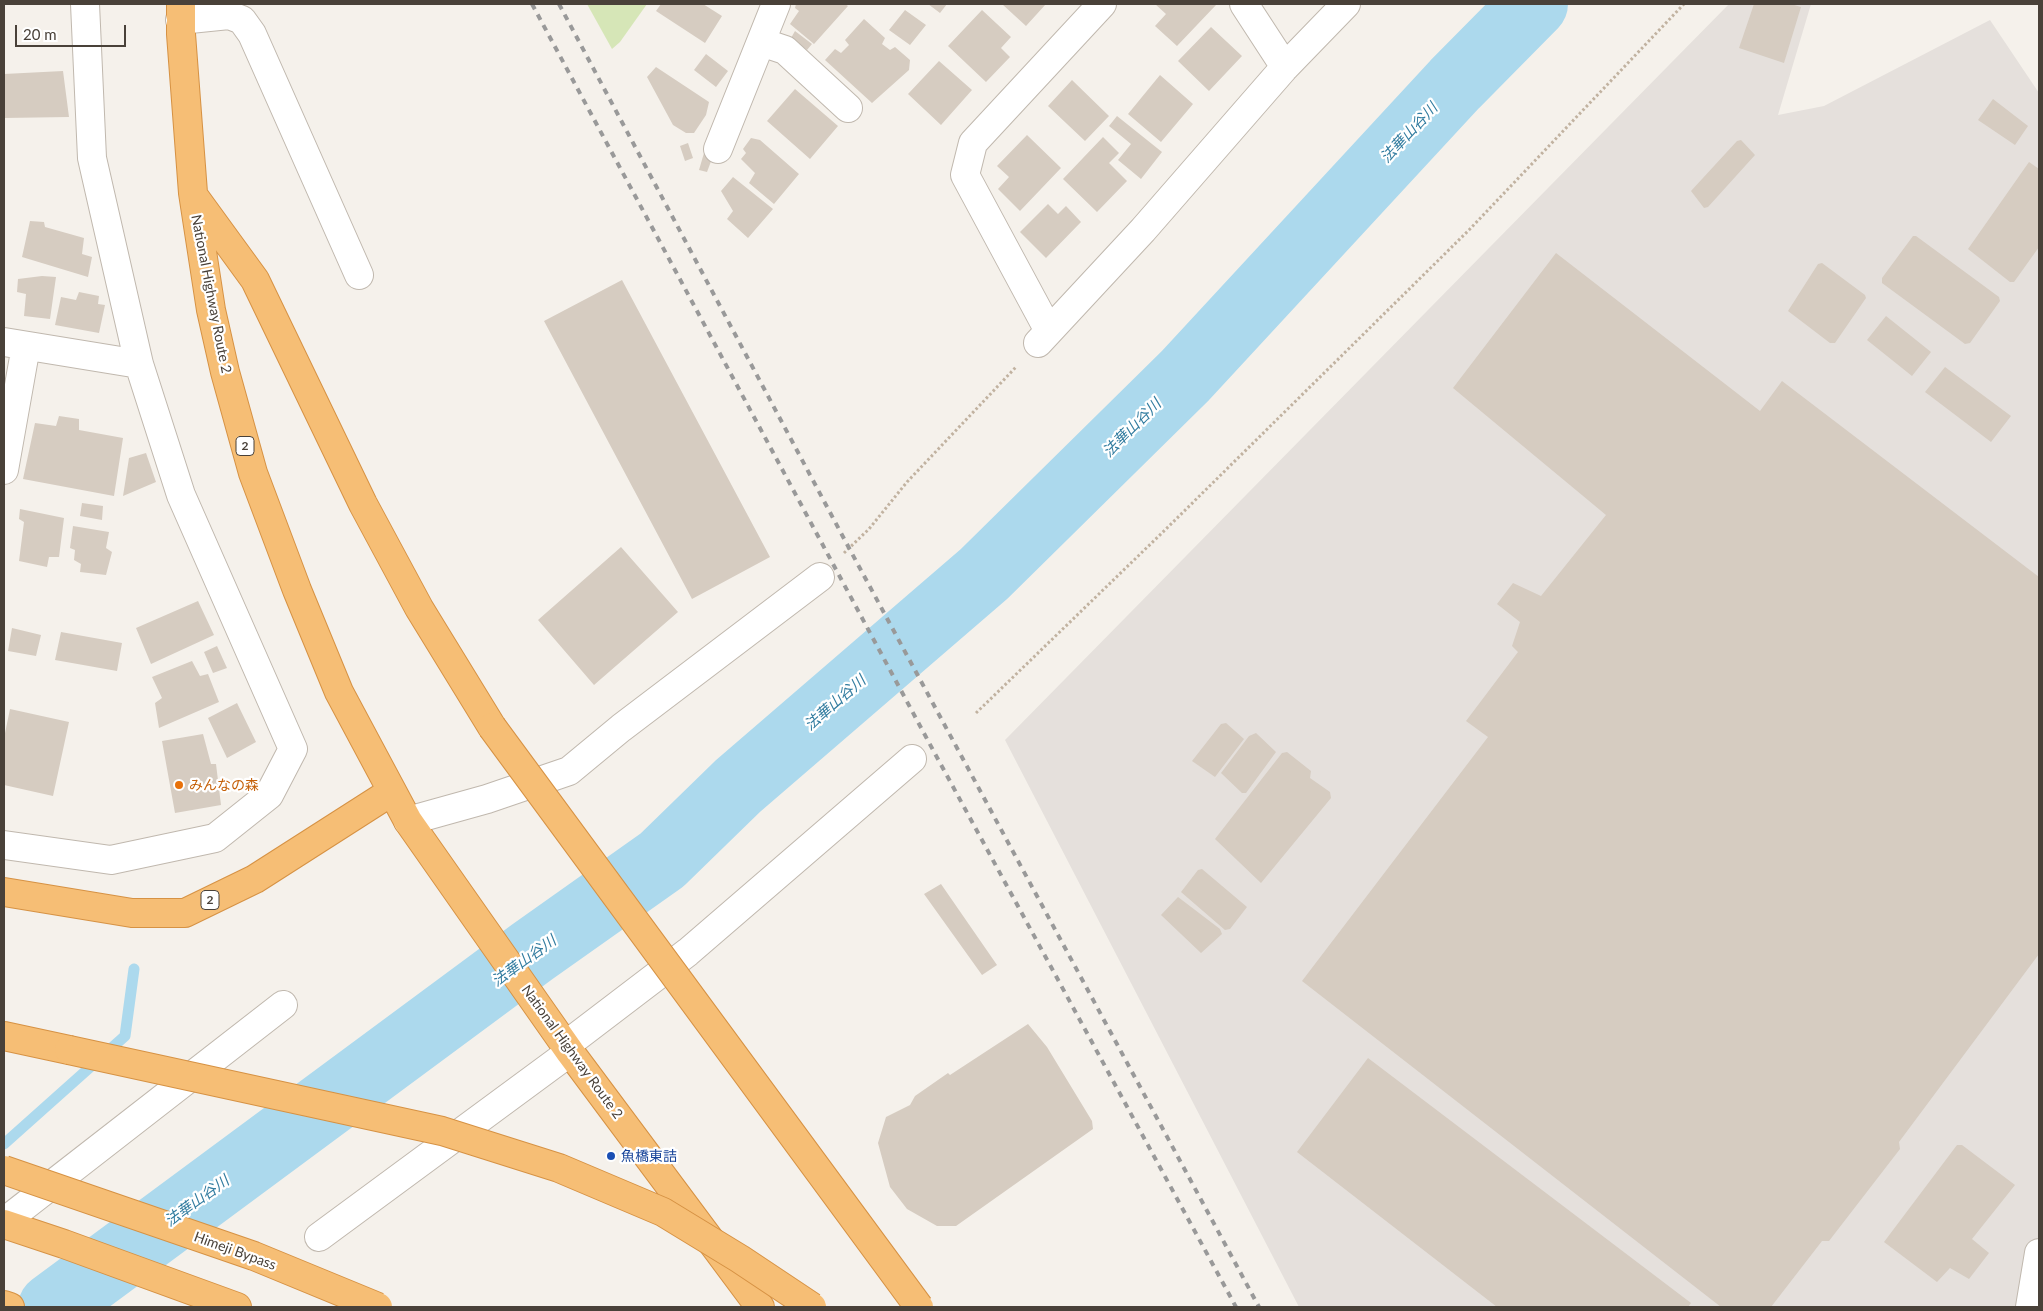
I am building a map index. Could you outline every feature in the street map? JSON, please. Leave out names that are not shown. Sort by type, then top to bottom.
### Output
[{"type":"highway","name":"National Highway Route 2","points":[[180,12],[193,193],[211,310],[225,372],[253,473],[296,590],[339,692],[408,821],[568,1048],[760,1307]]},
{"type":"highway","points":[[193,193],[255,280],[368,513],[419,608],[492,726],[919,1307]]},
{"type":"highway","name":"2","points":[[4,892],[132,913],[185,913],[255,879],[392,792]]},
{"type":"highway","points":[[4,1036],[442,1131],[559,1168],[663,1212],[740,1259],[812,1307]]},
{"type":"highway","name":"Himeji Bypass","points":[[4,1170],[254,1256],[378,1307]]},
{"type":"highway","points":[[4,1223],[237,1307]]},
{"type":"highway","points":[[4,1305],[10,1307]]},
{"type":"street","points":[[4,845],[112,860],[215,838],[269,795],[293,749],[182,495],[139,364],[92,158],[85,4]]},
{"type":"street","points":[[718,149],[776,4]]},
{"type":"street","points":[[1102,4],[973,143],[964,175],[1044,337],[1143,230],[1285,67],[1346,4]]},
{"type":"street","points":[[1244,4],[1285,67]]},
{"type":"street","points":[[180,12],[229,15],[242,20],[252,34],[359,275]]},
{"type":"street","points":[[760,42],[785,50],[848,108]]},
{"type":"street","points":[[4,470],[15,344],[139,364]]},
{"type":"street","points":[[408,821],[487,798],[568,771],[621,728],[820,577]]},
{"type":"street","points":[[320,1237],[568,1048],[688,952],[912,759]]},
{"type":"street","points":[[4,1223],[283,1005]]},
{"type":"street","points":[[2030,1307],[2039,1253]]},
{"type":"path","points":[[976,713],[1158,537],[1468,230],[1684,4]]},
{"type":"path","points":[[820,577],[869,529],[907,482],[1044,337]]},
{"type":"shaded area","points":[[1729,4],[1811,4],[1778,115],[1824,106],[1990,20],[2039,93],[2039,1307],[1299,1307],[1005,740]]},
{"type":"green space","points":[[587,4],[647,4],[620,42],[612,49]]},
{"type":"building","points":[[661,4],[703,4],[722,16],[705,43],[656,11]]},
{"type":"building","points":[[796,4],[845,4],[848,6],[814,44],[790,24],[799,11],[795,8]]},
{"type":"building","points":[[928,4],[947,4],[940,13]]},
{"type":"building","points":[[1002,4],[1046,4],[1026,26]]},
{"type":"building","points":[[1155,4],[1216,5],[1177,46],[1155,26],[1166,14]]},
{"type":"building","points":[[1754,4],[1791,4],[1801,7],[1784,63],[1739,48]]},
{"type":"building","points":[[905,10],[926,25],[910,45],[889,30]]},
{"type":"building","points":[[982,10],[1011,37],[1001,48],[1010,57],[986,82],[948,46]]},
{"type":"building","points":[[864,19],[885,38],[882,44],[890,50],[895,47],[910,60],[909,70],[872,103],[825,60],[835,49],[841,53],[849,45],[845,40]]},
{"type":"building","points":[[1211,27],[1242,56],[1209,91],[1178,61]]},
{"type":"building","points":[[795,31],[812,44],[807,50],[791,38]]},
{"type":"building","points":[[706,54],[728,71],[716,87],[694,70]]},
{"type":"building","points":[[939,61],[972,90],[941,125],[908,94]]},
{"type":"building","points":[[656,67],[709,102],[706,115],[694,133],[686,133],[673,125],[647,77]]},
{"type":"building","points":[[63,71],[69,117],[4,118],[4,74]]},
{"type":"building","points":[[1160,75],[1193,104],[1161,142],[1128,114]]},
{"type":"building","points":[[1072,80],[1109,116],[1085,141],[1048,106]]},
{"type":"building","points":[[795,89],[838,126],[810,159],[767,121]]},
{"type":"building","points":[[1993,99],[2028,126],[2015,145],[1978,120]]},
{"type":"building","points":[[1117,116],[1162,152],[1141,179],[1118,160],[1131,144],[1109,126]]},
{"type":"building","points":[[1027,135],[1061,168],[1020,211],[998,189],[1009,177],[997,166]]},
{"type":"building","points":[[1103,137],[1119,153],[1109,163],[1127,181],[1097,212],[1063,179]]},
{"type":"building","points":[[751,138],[760,140],[799,174],[774,204],[749,183],[755,173],[741,159],[746,153],[743,149]]},
{"type":"building","points":[[1741,140],[1755,155],[1708,207],[1704,208],[1691,191],[1737,141]]},
{"type":"building","points":[[688,143],[693,158],[685,161],[680,146]]},
{"type":"building","points":[[704,153],[713,156],[707,172],[699,170]]},
{"type":"building","points":[[2029,162],[2039,169],[2039,247],[2014,282],[2010,282],[1968,249]]},
{"type":"building","points":[[733,177],[773,209],[748,238],[727,219],[733,211],[721,191]]},
{"type":"building","points":[[1048,204],[1058,214],[1066,206],[1081,222],[1046,258],[1020,232]]},
{"type":"building","points":[[30,221],[44,222],[45,227],[84,238],[82,254],[92,257],[88,277],[22,257]]},
{"type":"building","points":[[1913,236],[1916,236],[1999,297],[2000,301],[1970,343],[1965,344],[1882,283],[1882,278]]},
{"type":"building","points":[[1556,253],[1760,411],[1782,381],[2039,577],[2039,954],[1899,1142],[1900,1149],[1829,1241],[1822,1241],[1771,1307],[1721,1307],[1302,981],[1488,737],[1466,721],[1518,652],[1512,646],[1520,622],[1497,604],[1513,583],[1541,596],[1606,515],[1453,388]]},
{"type":"building","points":[[1822,263],[1865,295],[1866,298],[1835,343],[1830,343],[1788,311],[1818,264]]},
{"type":"building","points":[[42,276],[56,277],[50,319],[24,316],[26,294],[17,292],[18,279]]},
{"type":"building","points":[[622,280],[770,557],[692,599],[544,321]]},
{"type":"building","points":[[79,292],[99,296],[98,304],[105,305],[99,333],[55,325],[61,297],[76,300]]},
{"type":"building","points":[[1886,316],[1931,352],[1912,376],[1867,340]]},
{"type":"building","points":[[1945,367],[2011,416],[1991,442],[1925,392]]},
{"type":"building","points":[[59,416],[79,419],[79,430],[123,438],[114,496],[23,479],[35,423],[56,426]]},
{"type":"building","points":[[146,453],[156,482],[123,496],[129,458]]},
{"type":"building","points":[[82,503],[103,506],[102,520],[80,516]]},
{"type":"building","points":[[20,509],[64,518],[59,557],[49,557],[47,567],[19,561],[24,522],[19,519]]},
{"type":"building","points":[[73,526],[109,532],[106,548],[112,552],[106,575],[80,572],[81,564],[74,560],[75,550],[70,548]]},
{"type":"building","points":[[621,547],[678,612],[594,685],[538,620]]},
{"type":"building","points":[[198,601],[214,635],[151,664],[136,628]]},
{"type":"building","points":[[12,628],[41,635],[36,656],[8,651]]},
{"type":"building","points":[[61,632],[122,643],[117,671],[55,660]]},
{"type":"building","points":[[217,646],[227,668],[213,673],[204,652]]},
{"type":"building","points":[[192,661],[200,676],[208,674],[219,702],[159,728],[155,703],[162,698],[152,677]]},
{"type":"building","points":[[237,703],[256,742],[227,758],[208,718]]},
{"type":"building","points":[[10,709],[69,722],[53,796],[4,785],[4,738]]},
{"type":"building","points":[[1226,723],[1244,739],[1215,777],[1192,761],[1221,724]]},
{"type":"building","points":[[1256,733],[1276,752],[1246,793],[1242,793],[1221,773],[1249,736]]},
{"type":"building","points":[[203,734],[211,764],[216,764],[221,805],[175,813],[162,741]]},
{"type":"building","points":[[1287,752],[1311,771],[1310,778],[1330,792],[1331,798],[1261,883],[1215,839],[1282,753]]},
{"type":"building","points":[[1202,869],[1247,907],[1230,929],[1225,930],[1181,892],[1198,870]]},
{"type":"building","points":[[941,884],[997,965],[982,975],[924,894]]},
{"type":"building","points":[[1178,897],[1220,929],[1222,934],[1201,953],[1161,915]]},
{"type":"building","points":[[1028,1024],[1047,1047],[1092,1121],[1093,1129],[956,1226],[937,1226],[907,1209],[890,1187],[878,1143],[886,1117],[910,1105],[915,1096],[948,1073],[950,1075]]},
{"type":"building","points":[[1368,1058],[1691,1303],[1688,1307],[1497,1307],[1297,1152]]},
{"type":"building","points":[[1957,1145],[1962,1145],[2015,1185],[1972,1239],[1989,1253],[1969,1279],[1950,1268],[1937,1282],[1884,1242]]},
{"type":"waterway","name":"法華山谷川","points":[[52,1307],[532,952],[662,860],[738,786],[984,574],[1185,376],[1455,84],[1534,4]]},
{"type":"waterway","points":[[4,1144],[125,1036],[134,969]]},
{"type":"railway","points":[[532,4],[933,750],[1236,1307]]},
{"type":"railway","points":[[559,4],[849,548],[1259,1307]]},
{"type":"place","name":"みんなの森","points":[[179,785]]},
{"type":"place","name":"魚橋東詰","points":[[611,1156]]}]
